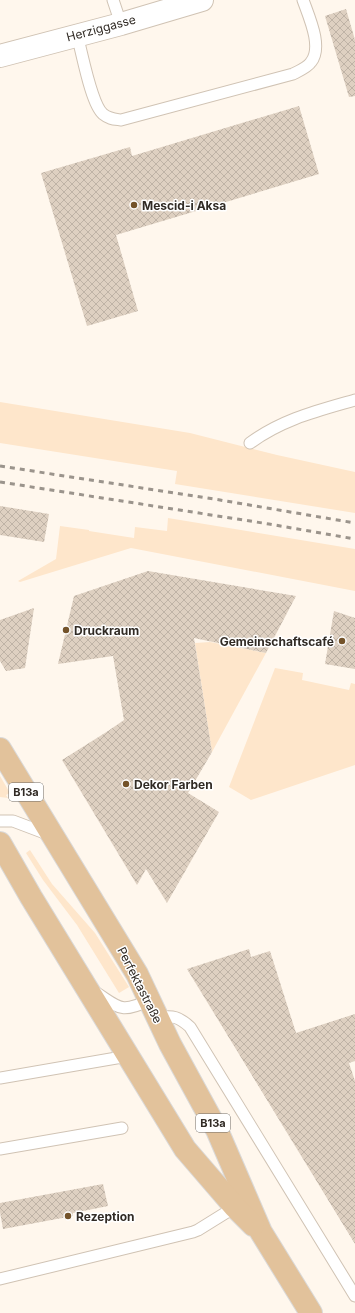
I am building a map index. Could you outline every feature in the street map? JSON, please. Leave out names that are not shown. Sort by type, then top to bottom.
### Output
[{"type":"main road","name":"Perfektastraße","points":[[0,749],[130,962],[188,1079],[217,1130],[262,1232],[311,1313]]},
{"type":"main road","name":"Perfektastraße","points":[[0,844],[84,985],[185,1149],[235,1207],[262,1232]]},
{"type":"street","name":"Herziggasse","points":[[0,56],[77,34],[121,24],[160,6],[202,0]]},
{"type":"lane","points":[[113,0],[121,24]]},
{"type":"lane","points":[[77,34],[94,98],[102,114],[111,119],[120,120],[293,74],[311,64],[316,53],[316,40],[303,0]]},
{"type":"lane","points":[[250,443],[269,430],[291,420],[355,400]]},
{"type":"lane","points":[[0,820],[13,821],[52,836]]},
{"type":"lane","points":[[84,985],[115,1005],[126,1009],[135,1007],[154,1009],[168,1016],[182,1020],[190,1027],[355,1296]]},
{"type":"lane","points":[[0,1078],[128,1056]]},
{"type":"lane","points":[[0,1149],[122,1128]]},
{"type":"lane","points":[[0,1279],[193,1232],[235,1207]]},
{"type":"shaded area","points":[[0,402],[190,433],[277,455],[355,472],[355,513],[175,484],[177,471],[0,443]]},
{"type":"shaded area","points":[[168,518],[355,549],[355,591],[131,548],[20,582],[18,581],[56,559],[60,526],[134,538],[135,527],[167,531]]},
{"type":"shaded area","points":[[210,642],[266,653],[212,752],[195,643]]},
{"type":"shaded area","points":[[275,668],[303,673],[302,680],[349,690],[351,683],[355,684],[355,765],[251,800],[229,787]]},
{"type":"shaded area","points":[[0,776],[10,793],[6,795],[8,798],[0,797]]},
{"type":"shaded area","points":[[30,850],[52,884],[95,933],[129,987],[119,993],[77,925],[43,880],[26,853]]},
{"type":"building","points":[[346,9],[355,40],[355,96],[349,97],[325,16]]},
{"type":"building","name":"Mescid-i Aksa","points":[[299,106],[319,174],[116,235],[138,311],[87,326],[41,173],[130,147],[132,156]]},
{"type":"building","points":[[0,506],[49,514],[44,542],[0,535]]},
{"type":"building","points":[[148,571],[296,596],[266,653],[194,638],[212,752],[188,793],[219,812],[167,903],[146,869],[137,885],[62,760],[124,720],[113,656],[58,664],[74,596]]},
{"type":"building","points":[[34,608],[25,668],[6,671],[0,661],[0,620]]},
{"type":"building","name":"Gemeinschaftscafé","points":[[334,611],[355,618],[355,669],[325,664]]},
{"type":"building","points":[[249,949],[251,957],[270,951],[296,1033],[355,1014],[355,1061],[349,1063],[355,1081],[355,1244],[187,969]]},
{"type":"building","points":[[103,1184],[108,1206],[73,1213],[73,1216],[3,1229],[0,1203]]},
{"type":"railway","points":[[0,466],[220,500],[355,523]]},
{"type":"railway","points":[[0,482],[355,539]]},
{"type":"place","name":"Mescid-i Aksa","points":[[134,205]]},
{"type":"place","name":"Druckraum","points":[[66,630]]},
{"type":"place","name":"Gemeinschaftscafé","points":[[342,641]]},
{"type":"place","name":"Dekor Farben","points":[[126,784]]},
{"type":"place","name":"Rezeption","points":[[68,1216]]}]
